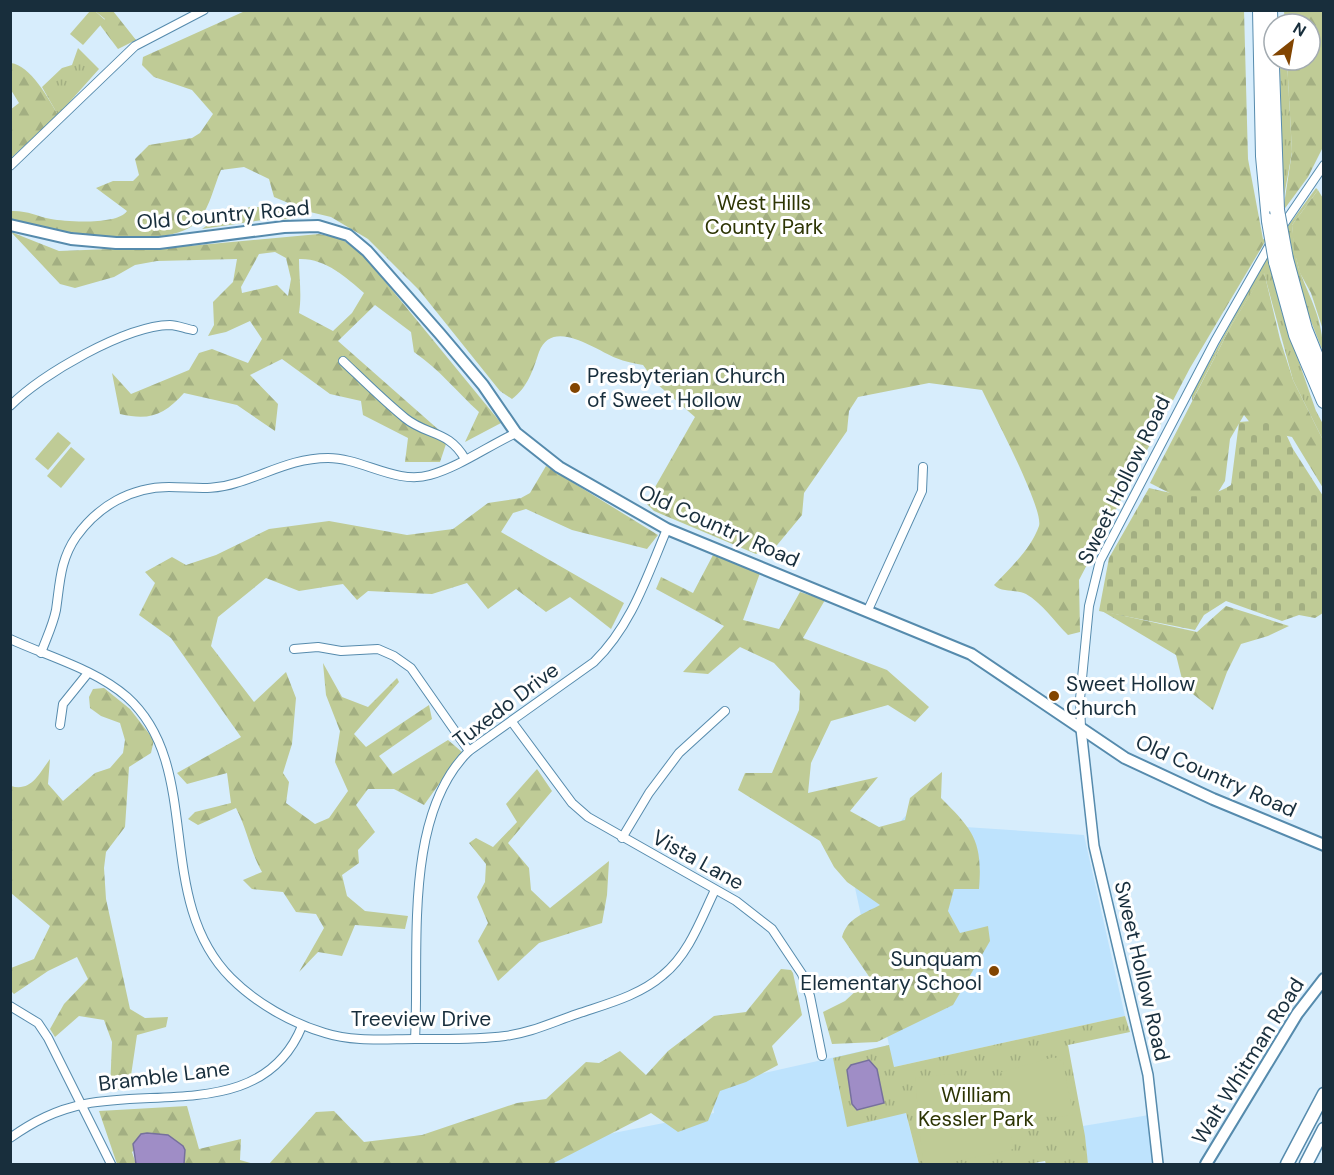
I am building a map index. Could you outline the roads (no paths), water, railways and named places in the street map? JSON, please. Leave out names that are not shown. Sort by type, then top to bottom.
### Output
[{"type":"highway","points":[[1260,10],[1263,156],[1296,335],[1323,401]]},
{"type":"highway","points":[[1270,10],[1273,215]]},
{"type":"highway","points":[[1281,261],[1323,376]]},
{"type":"main road","name":"Old Country Road","points":[[10,225],[71,239],[116,243],[159,243],[284,227],[318,226],[348,234],[367,250],[440,333],[483,385],[516,433],[559,467],[667,529],[970,654],[1125,758],[1161,776],[1323,845]]},
{"type":"main road","name":"Walt Whitman Road","points":[[1209,1164],[1297,1014],[1320,991],[1323,979]]},
{"type":"main road","points":[[1287,1164],[1323,1094]]},
{"type":"main road","points":[[1306,1164],[1323,1129]]},
{"type":"street","points":[[10,166],[135,46],[204,10]]},
{"type":"street","name":"Sweet Hollow Road","points":[[1158,1164],[1148,1075],[1094,846],[1080,729],[1080,699],[1089,606],[1100,561],[1201,367],[1264,254],[1323,165]]},
{"type":"street","points":[[10,405],[24,392],[98,347],[131,334],[171,325],[193,330]]},
{"type":"street","points":[[343,361],[406,419],[446,437],[459,447],[465,459]]},
{"type":"street","points":[[41,653],[52,624],[60,570],[66,554],[88,523],[118,499],[131,492],[170,487],[208,490],[237,483],[290,463],[311,459],[351,461],[408,477],[429,476],[516,433]]},
{"type":"street","points":[[868,610],[922,491],[923,466]]},
{"type":"street","name":"Tuxedo Drive","points":[[415,1039],[418,984],[417,912],[423,848],[438,795],[460,760],[470,751],[512,722],[608,648],[631,615],[667,529]]},
{"type":"street","name":"Treeview Drive","points":[[10,639],[110,684],[135,705],[153,731],[162,750],[173,794],[186,893],[203,938],[230,977],[250,994],[302,1026],[350,1038],[415,1039],[506,1036],[618,1001],[663,976],[679,959],[715,890]]},
{"type":"street","points":[[294,649],[318,646],[341,651],[378,649],[394,656],[411,668],[470,751]]},
{"type":"street","points":[[60,724],[63,704],[88,673]]},
{"type":"street","points":[[622,838],[649,793],[678,753],[725,711]]},
{"type":"street","name":"Vista Lane","points":[[512,722],[572,803],[622,838],[755,913],[772,929],[788,949],[810,996],[822,1056]]},
{"type":"street","points":[[10,1006],[38,1023],[59,1058],[111,1164]]},
{"type":"street","name":"Bramble Lane","points":[[10,1138],[46,1115],[82,1105],[184,1096],[231,1089],[252,1082],[284,1059],[302,1026]]},
{"type":"place","name":"Presbyterian Church of Sweet Hollow","points":[[575,388]]},
{"type":"place","name":"Sweet Hollow Church","points":[[1054,696]]},
{"type":"place","name":"Sunquam Elementary School","points":[[994,971]]},
{"type":"park label","name":"West Hills County Park","points":[[764,215]]},
{"type":"park label","name":"William Kessler Park","points":[[976,1107]]}]
